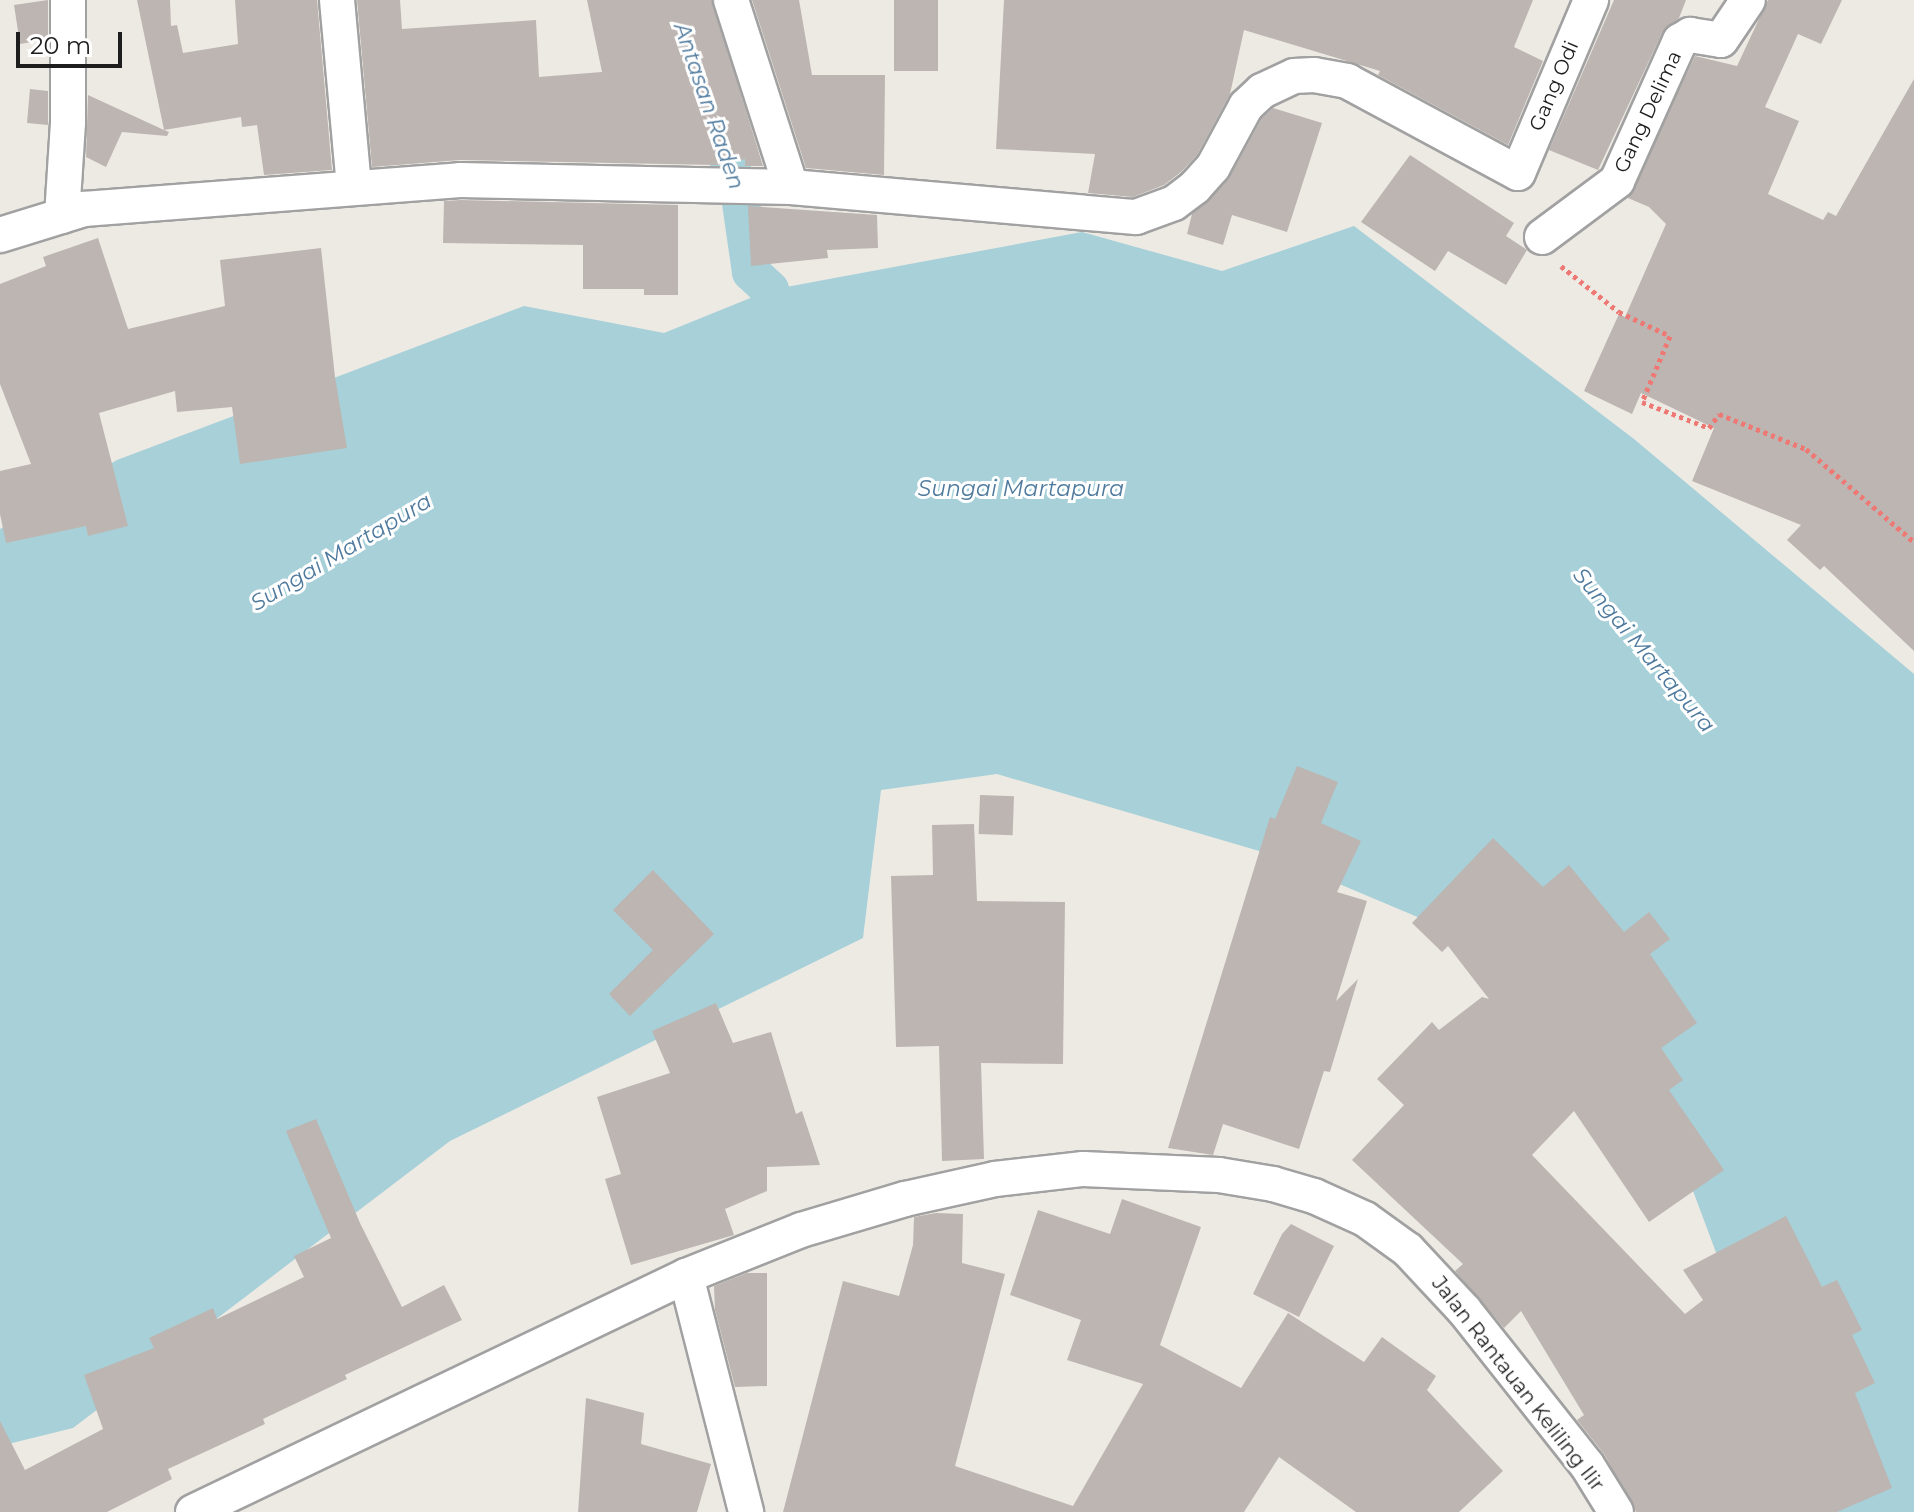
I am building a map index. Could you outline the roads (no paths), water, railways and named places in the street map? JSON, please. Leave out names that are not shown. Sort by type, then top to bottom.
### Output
[{"type":"street","points":[[62,216],[68,122],[68,0]]},
{"type":"street","points":[[337,0],[354,186]]},
{"type":"street","points":[[0,235],[84,209],[354,186],[460,180],[779,186],[731,0]]},
{"type":"street","name":"Gang Odi","points":[[779,186],[1136,217],[1174,203],[1195,187],[1213,167],[1246,106],[1262,91],[1294,76],[1314,75],[1347,81],[1518,173],[1591,0]]},
{"type":"street","name":"Gang Delima","points":[[1542,237],[1617,181],[1680,41],[1690,35],[1721,40],[1748,0]]},
{"type":"street","name":"Jalan Rantauan Keliling Ilir","points":[[193,1512],[686,1276],[801,1230],[905,1199],[995,1179],[1083,1169],[1219,1175],[1273,1184],[1314,1196],[1365,1219],[1408,1250],[1464,1310],[1587,1465],[1616,1512]]},
{"type":"street","points":[[686,1276],[746,1512]]},
{"type":"water","name":"Sungai Martapura","points":[[1354,226],[1634,439],[1914,674],[1914,1512],[1813,1512],[1668,1124],[1427,921],[1266,853],[997,774],[881,790],[863,938],[450,1141],[73,1428],[0,1446],[0,529],[117,460],[524,306],[664,333],[770,290],[1082,232],[1222,271]]},
{"type":"waterway","name":"Antasan Raden","points":[[712,116],[739,189],[751,272],[770,290],[781,340]]}]
